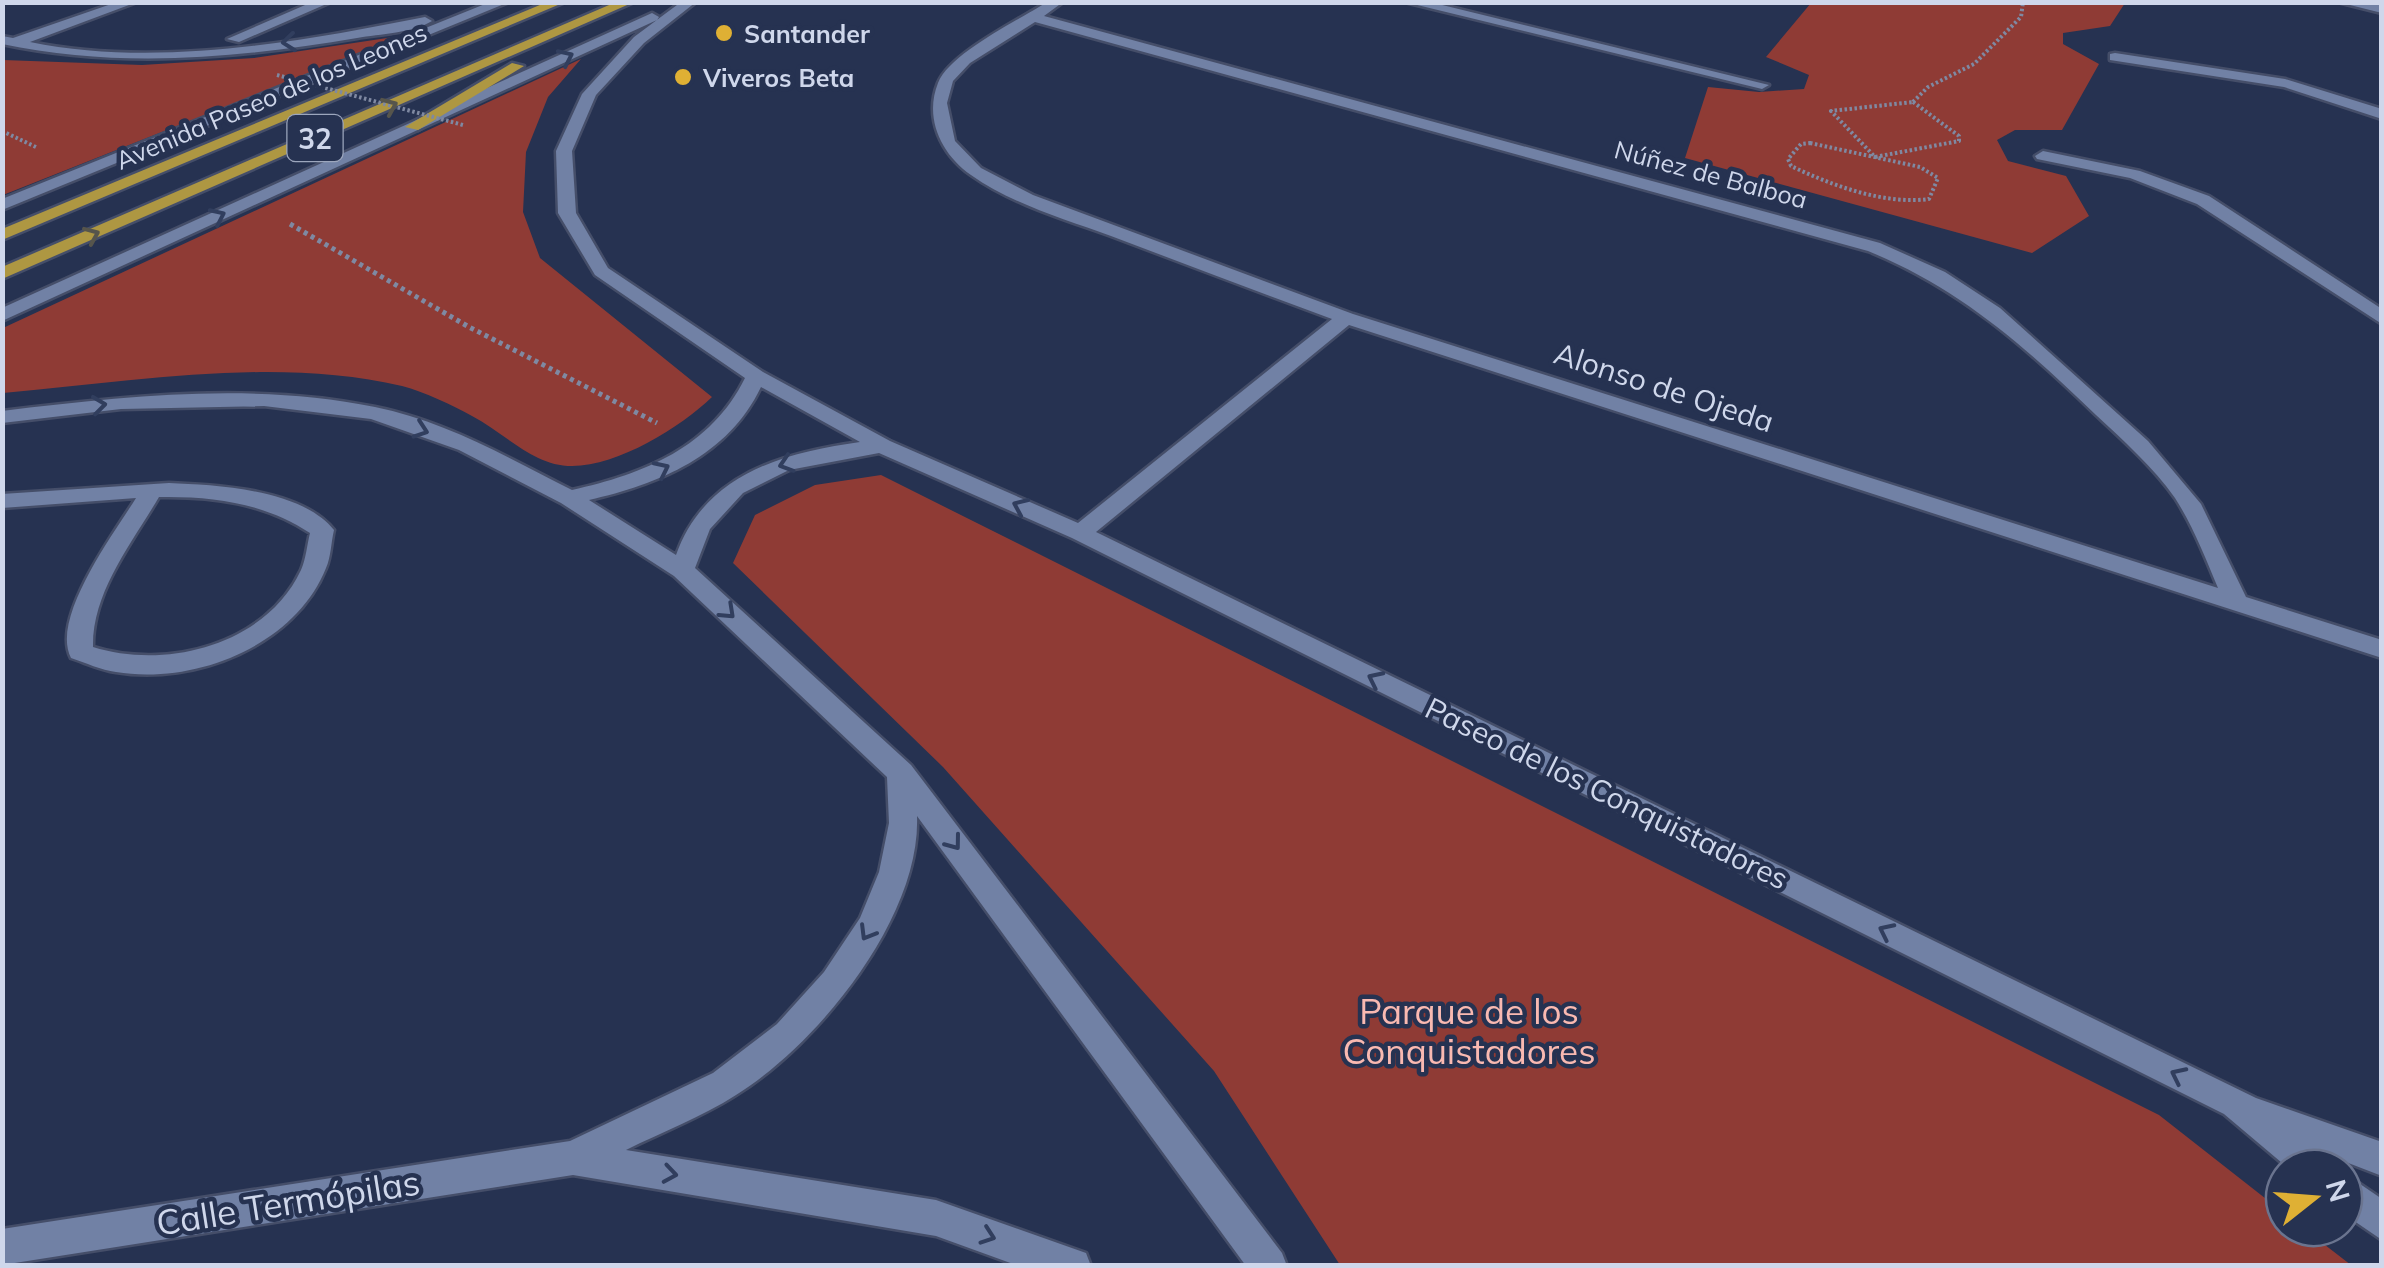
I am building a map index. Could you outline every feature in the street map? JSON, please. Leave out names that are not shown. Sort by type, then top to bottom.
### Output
[{"type":"main road","points":[[517,20],[550,2]]},
{"type":"main road","name":"Avenida Paseo de los Leones","points":[[2,236],[559,2]]},
{"type":"main road","points":[[413,126],[621,6]]},
{"type":"main road","name":"Avenida Paseo de los Leones","points":[[2,274],[621,6]]},
{"type":"street","points":[[7,42],[131,2]]},
{"type":"street","points":[[206,50],[325,2]]},
{"type":"street","points":[[2,315],[687,2]]},
{"type":"street","name":"Paseo de los Conquistadores","points":[[687,2],[638,40],[589,94],[564,152],[568,212],[601,271],[756,376],[882,446],[1080,533],[2236,1103],[2291,1148]]},
{"type":"street","points":[[1032,18],[1056,2]]},
{"type":"street","points":[[1411,2],[1762,86]]},
{"type":"street","points":[[2344,2],[2382,10]]},
{"type":"street","points":[[7,42],[79,54],[206,50],[373,31],[496,5]]},
{"type":"street","points":[[2,205],[496,5]]},
{"type":"street","name":"Alonso de Ojeda","points":[[1032,18],[965,60],[946,80],[940,102],[941,123],[948,142],[975,171],[1027,198],[1346,318],[2382,648]]},
{"type":"street","name":"Núñez de Balboa","points":[[1032,18],[1859,242],[1926,267],[1964,289],[2016,328],[2148,453],[2181,491],[2204,529],[2235,600]]},
{"type":"street","points":[[2115,57],[2271,80],[2336,97],[2382,115]]},
{"type":"street","points":[[2043,156],[2134,174],[2203,200],[2382,318]]},
{"type":"street","points":[[1080,533],[1346,318]]},
{"type":"street","points":[[569,498],[644,478],[701,447],[740,412],[756,376]]},
{"type":"street","points":[[2,418],[121,403],[264,400],[374,414],[467,445],[569,498],[682,570],[901,772],[1269,1266]]},
{"type":"street","points":[[682,570],[700,526],[721,501],[748,480],[780,464],[882,446]]},
{"type":"street","points":[[2,501],[152,492],[246,497],[281,504],[306,516],[322,530],[322,558],[311,581],[286,613],[251,640],[196,658],[138,665],[102,662],[80,652],[77,631],[92,595],[152,492]]},
{"type":"street","name":"Calle Termópilas","points":[[2,1246],[574,1158],[725,1084],[789,1034],[836,982],[874,924],[894,872],[902,824],[901,772]]},
{"type":"street","points":[[2236,1103],[2382,1159]]},
{"type":"street","name":"Calle Termópilas","points":[[574,1158],[936,1218],[1073,1266]]},
{"type":"path","points":[[1913,102],[1925,85],[1972,67],[1994,36],[2020,17],[2023,2]]},
{"type":"path","points":[[278,76],[463,124]]},
{"type":"path","points":[[1875,157],[1810,142],[1801,144],[1788,159],[1791,166],[1802,172],[1850,186],[1907,202],[1930,199],[1938,178],[1932,172],[1875,157],[1831,111],[1913,102],[1959,136],[1959,141],[1875,157]]},
{"type":"path","points":[[300,212],[284,220],[470,328],[701,447]]},
{"type":"green space","points":[[1811,3],[2125,3],[2110,26],[2063,33],[2063,44],[2099,64],[2062,130],[2015,130],[1997,140],[2008,161],[2066,176],[2089,216],[2032,253],[1685,158],[1708,87],[1759,92],[1804,89],[1809,75],[1766,57]]},
{"type":"green space","points":[[407,35],[3,195],[3,60],[142,65],[254,58]]},
{"type":"green space","points":[[581,59],[548,97],[526,152],[523,212],[540,258],[712,397],[648,443],[590,464],[558,465],[532,455],[472,416],[429,395],[353,377],[304,373],[203,374],[3,393],[3,328]]},
{"type":"green space","name":"Parque de los Conquistadores","points":[[881,475],[2159,1115],[2264,1197],[2264,1248],[2329,1248],[2351,1265],[1340,1265],[1214,1071],[943,767],[733,563],[755,515],[815,485]]},
{"type":"place","name":"Santander","points":[[724,33]]},
{"type":"place","name":"Viveros Beta","points":[[683,77]]}]
